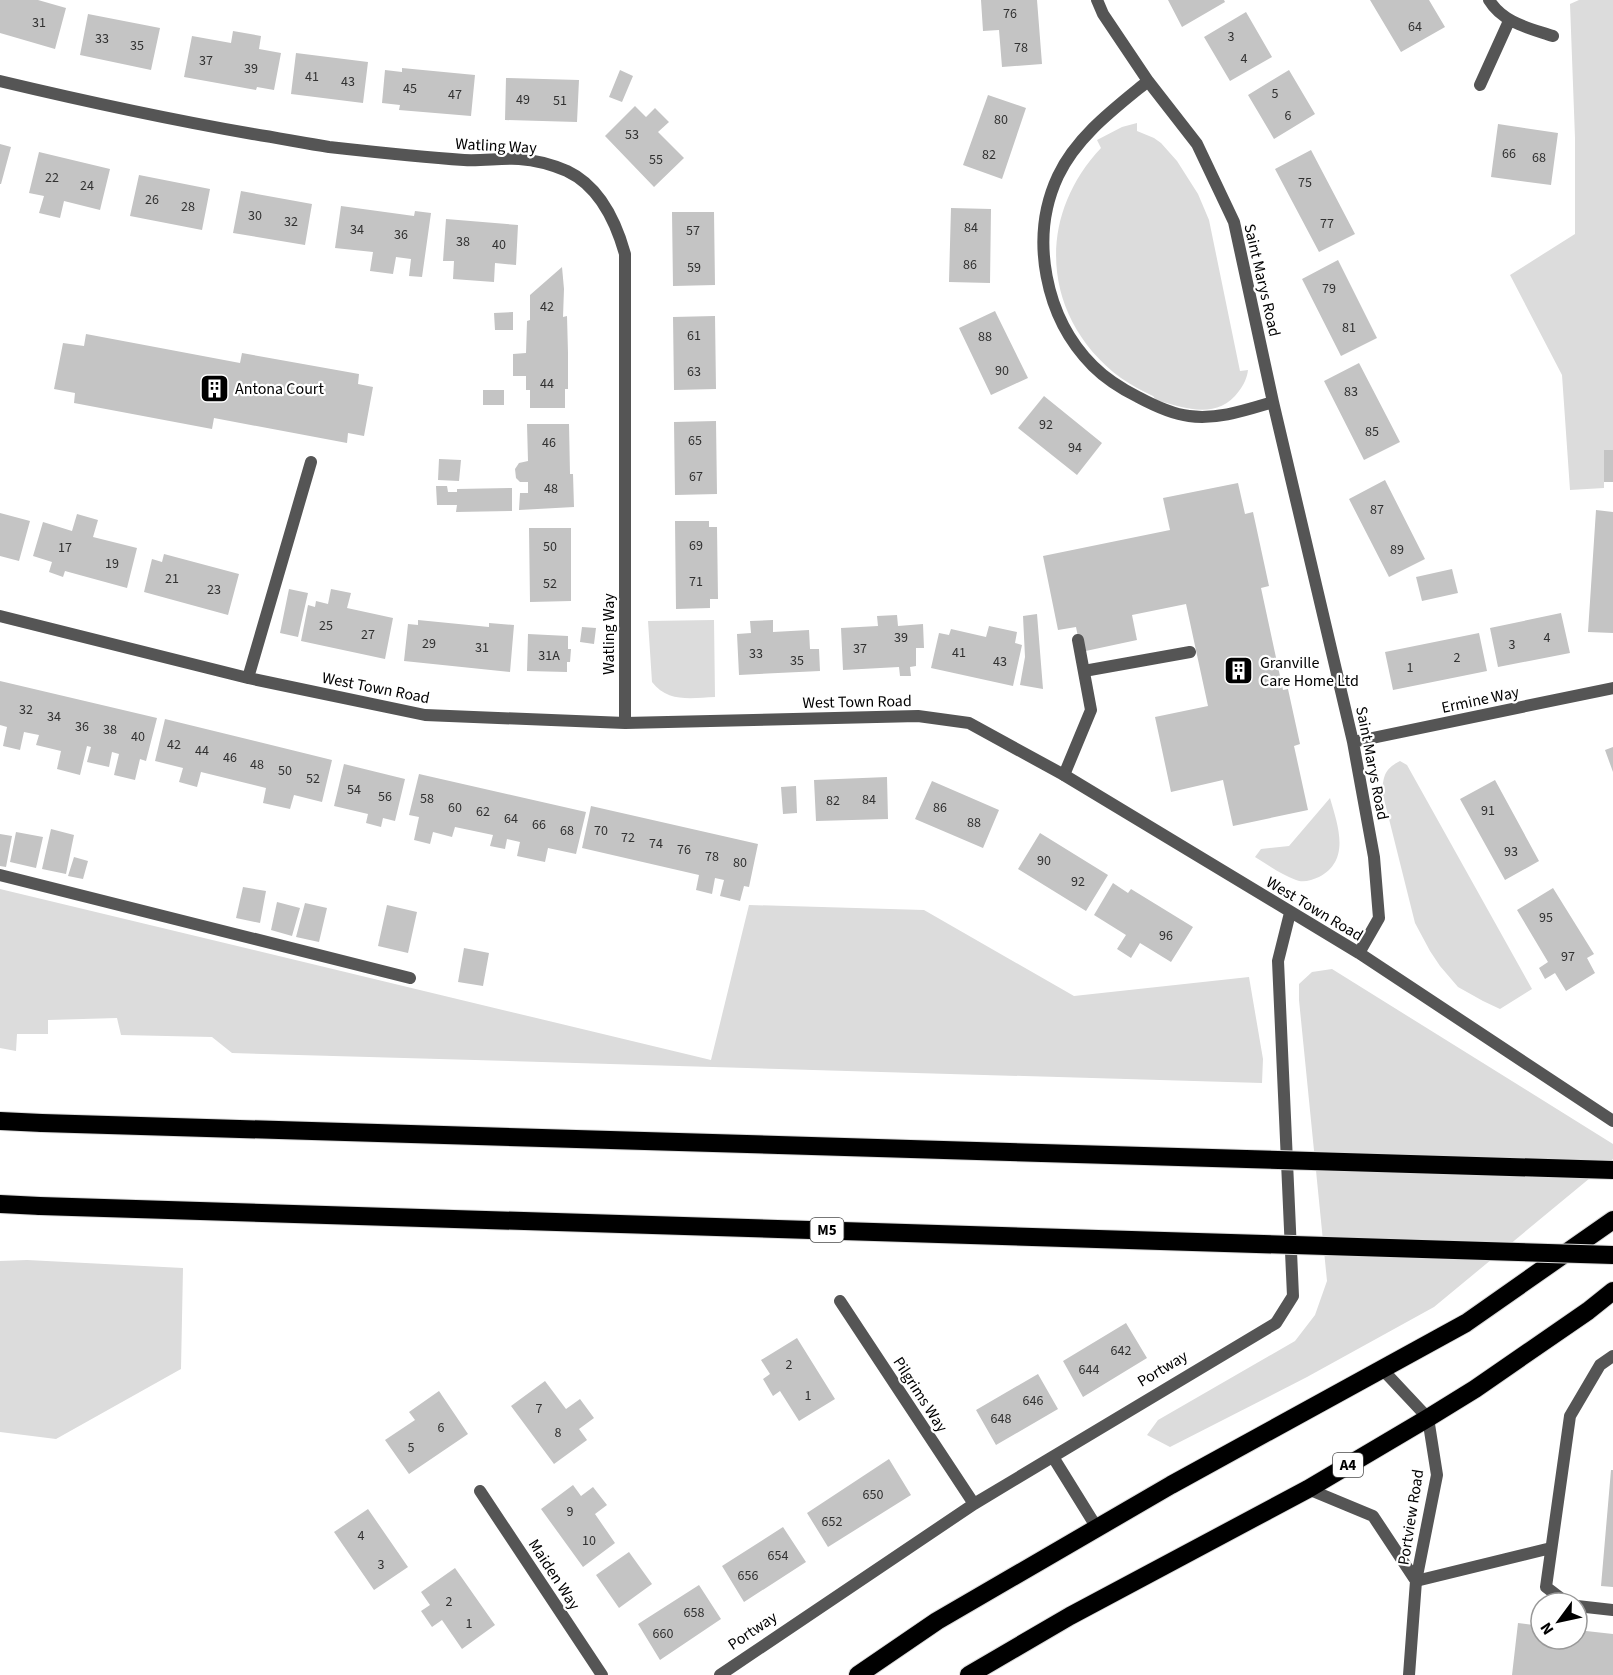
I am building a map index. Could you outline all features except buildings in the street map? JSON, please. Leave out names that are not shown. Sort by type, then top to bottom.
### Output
[{"type":"highway","points":[[0,1121],[1613,1170]]},
{"type":"highway","name":"M5","points":[[0,1204],[1613,1255]]},
{"type":"highway","points":[[858,1675],[937,1621],[1171,1485],[1466,1323],[1613,1220]]},
{"type":"highway","name":"A4","points":[[969,1675],[1080,1611],[1308,1488],[1428,1419],[1588,1311],[1613,1291]]},
{"type":"street","name":"Saint Marys Road","points":[[1097,0],[1102,15],[1148,81],[1197,144],[1234,222],[1273,402],[1353,742],[1374,857],[1379,918],[1359,953]]},
{"type":"street","points":[[1489,0],[1492,6],[1509,21],[1553,36]]},
{"type":"street","points":[[1480,85],[1509,21]]},
{"type":"street","name":"Watling Way","points":[[0,81],[198,124],[328,146],[466,160],[519,159],[551,165],[584,181],[611,217],[620,235],[625,254],[625,723]]},
{"type":"street","points":[[1148,81],[1096,124],[1079,144],[1058,176],[1047,213],[1044,239],[1045,266],[1058,313],[1093,366],[1107,379],[1146,402],[1187,416],[1204,417],[1242,411],[1273,402]]},
{"type":"street","points":[[248,678],[311,462]]},
{"type":"street","name":"West Town Road","points":[[0,616],[248,678],[425,715],[625,723],[918,716],[969,723],[1064,775],[1359,953],[1613,1121]]},
{"type":"street","points":[[1064,775],[1090,710],[1078,640]]},
{"type":"street","points":[[1084,670],[1190,652]]},
{"type":"street","name":"Ermine Way","points":[[1353,742],[1613,688]]},
{"type":"street","points":[[0,875],[411,978]]},
{"type":"street","name":"Portway","points":[[720,1675],[974,1504],[1276,1323],[1293,1296],[1278,961],[1290,913]]},
{"type":"street","name":"Pilgrims Way","points":[[840,1301],[974,1504]]},
{"type":"street","points":[[1551,1591],[1546,1587],[1570,1416],[1600,1365],[1613,1356]]},
{"type":"street","points":[[1382,1369],[1428,1419]]},
{"type":"street","name":"Portview Road","points":[[1408,1675],[1416,1581],[1437,1475],[1428,1419]]},
{"type":"street","points":[[1053,1457],[1097,1528]]},
{"type":"street","name":"Portview Road","points":[[1308,1488],[1373,1516],[1416,1581]]},
{"type":"street","name":"Maiden Way","points":[[480,1491],[602,1675]]},
{"type":"street","points":[[1416,1581],[1551,1548]]},
{"type":"street","points":[[1589,1607],[1613,1610]]},
{"type":"shaded area","points":[[1579,0],[1613,0],[1613,450],[1604,450],[1604,488],[1570,490],[1562,375],[1510,275],[1575,234],[1575,138],[1570,4]]},
{"type":"shaded area","points":[[1137,123],[1137,131],[1161,143],[1177,161],[1198,194],[1209,220],[1240,371],[1248,370],[1239,391],[1221,406],[1211,409],[1189,409],[1156,400],[1121,378],[1095,354],[1076,328],[1063,298],[1057,268],[1057,237],[1065,206],[1079,176],[1101,148],[1097,140],[1122,127]]},
{"type":"shaded area","points":[[714,620],[715,697],[681,698],[658,689],[652,682],[648,621]]},
{"type":"shaded area","points":[[1400,761],[1407,765],[1532,989],[1500,1009],[1458,987],[1440,966],[1415,923],[1382,791],[1386,773]]},
{"type":"shaded area","points":[[1330,798],[1338,831],[1339,852],[1329,870],[1319,877],[1299,881],[1280,873],[1255,857],[1261,849],[1289,846]]},
{"type":"shaded area","points":[[0,889],[711,1060],[749,905],[924,910],[1074,996],[1249,977],[1263,1059],[1262,1083],[232,1053],[212,1037],[121,1035],[117,1018],[48,1020],[48,1034],[17,1034],[16,1051],[0,1048]]},
{"type":"shaded area","points":[[1332,969],[1613,1144],[1613,1159],[1434,1307],[1307,1377],[1170,1447],[1147,1435],[1158,1420],[1295,1341],[1315,1315],[1327,1281],[1299,984],[1312,972]]},
{"type":"shaded area","points":[[27,1260],[183,1268],[181,1369],[56,1439],[0,1432],[0,1261]]},
{"type":"place","name":"Antona Court","points":[[214,388]]},
{"type":"place","name":"Granville Care Home Ltd","points":[[1239,671]]}]
